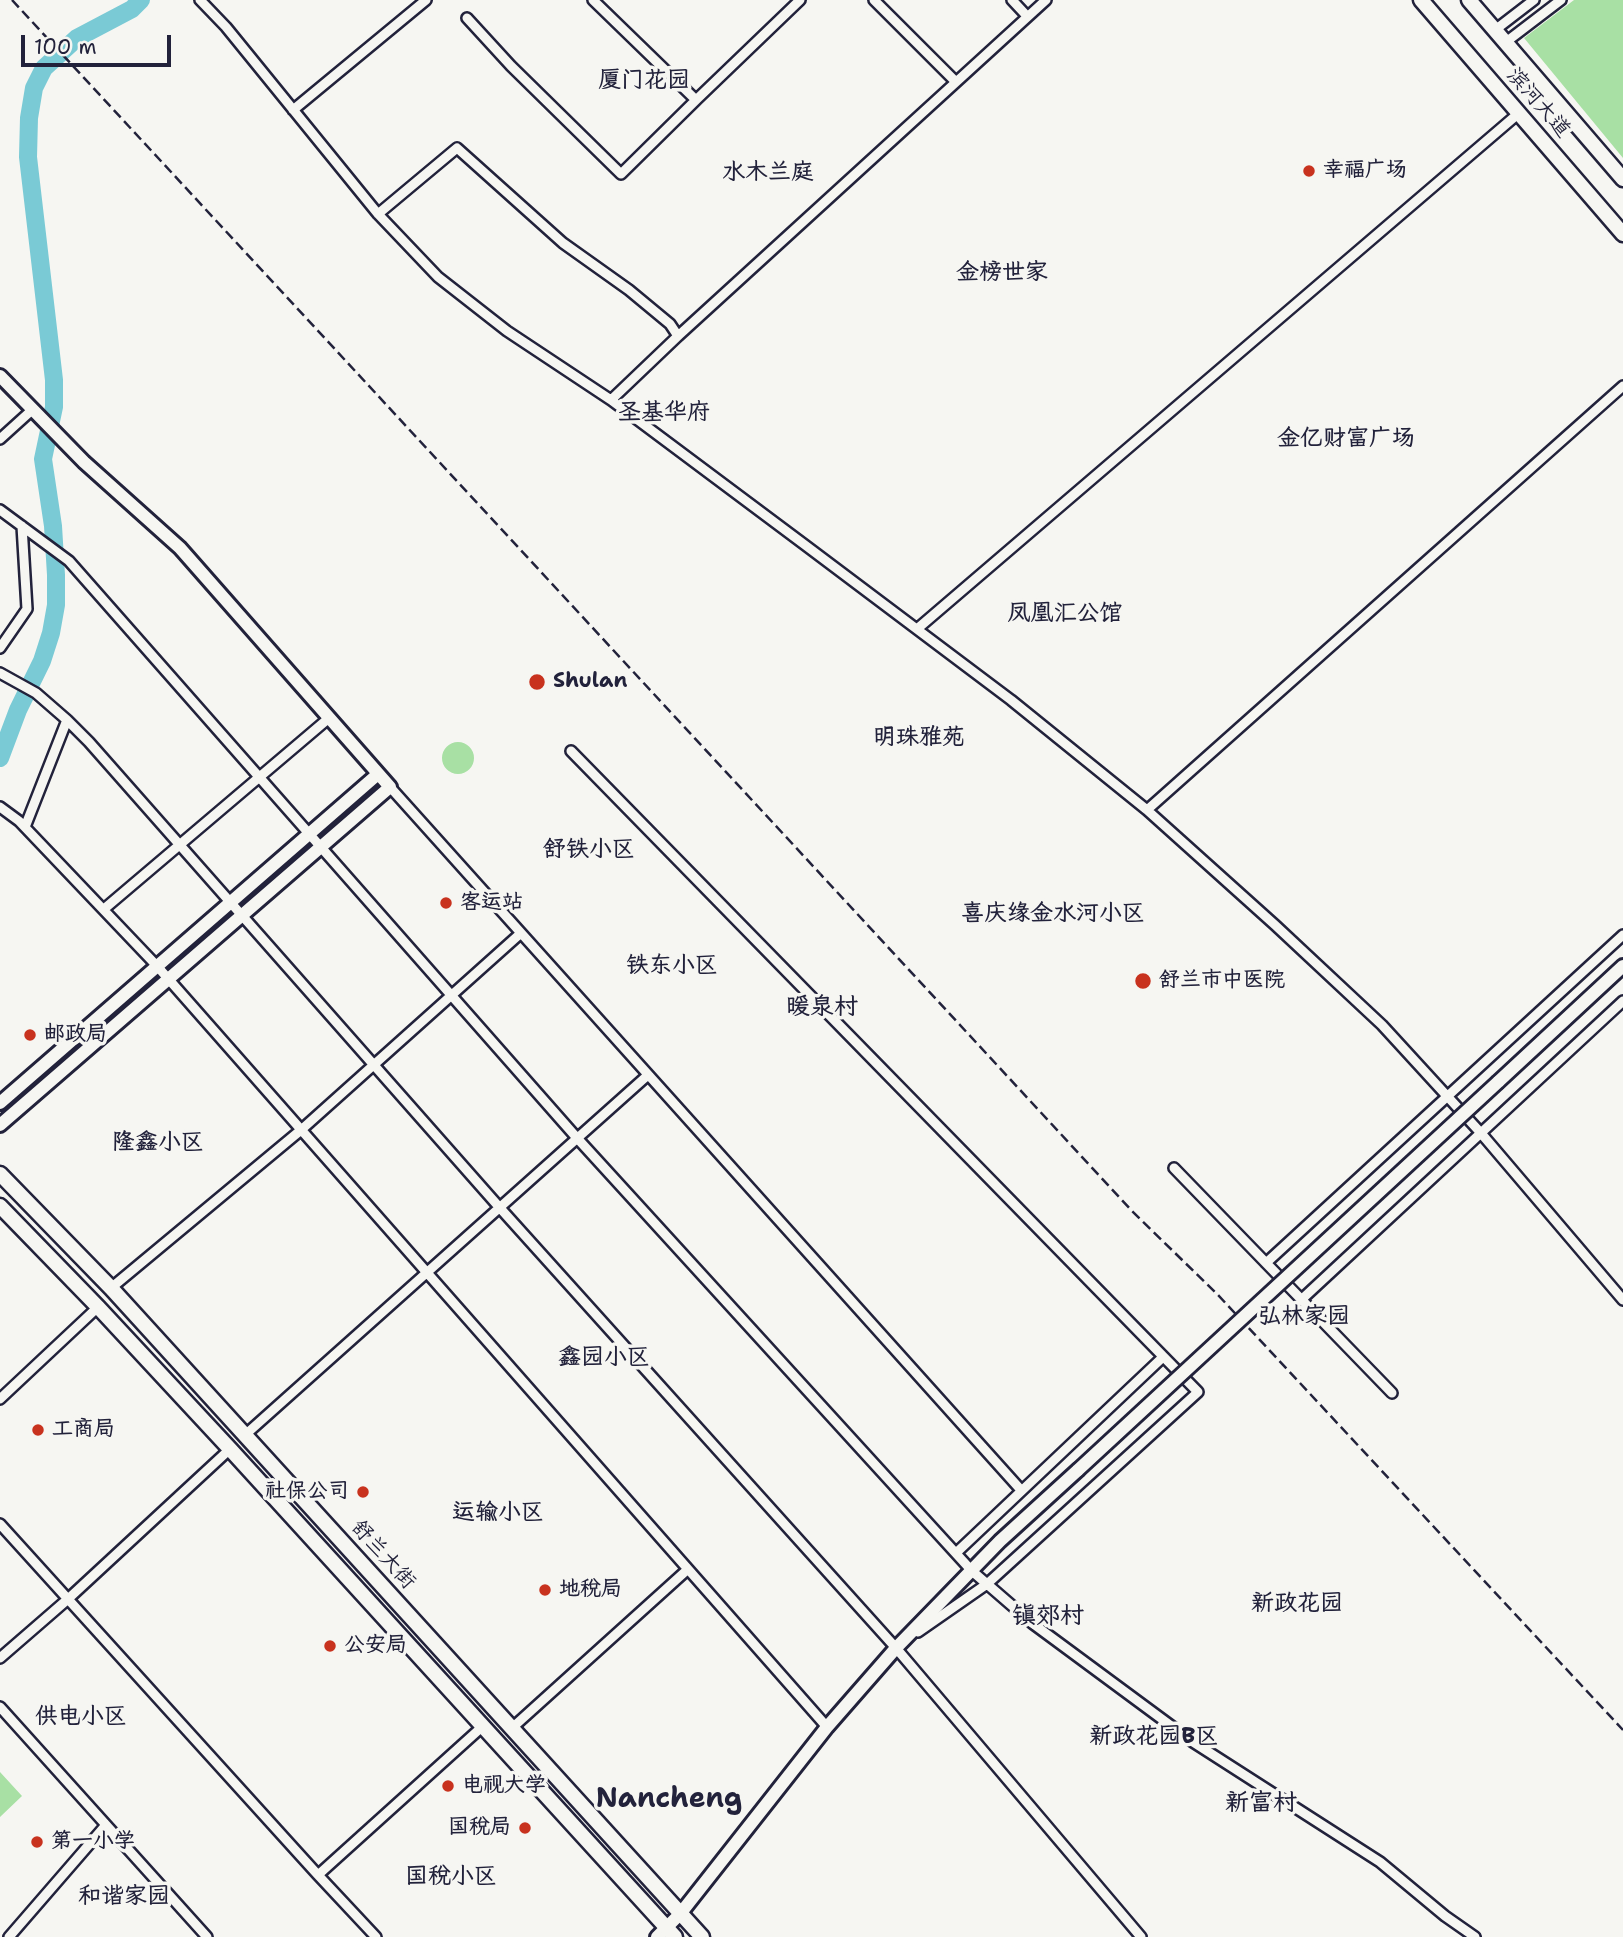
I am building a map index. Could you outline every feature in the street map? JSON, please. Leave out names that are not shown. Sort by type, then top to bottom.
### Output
[{"type":"main road","name":"滨河大道","points":[[1421,0],[1623,234]]},
{"type":"main road","name":"滨河大道","points":[[1469,0],[1623,179]]},
{"type":"main road","name":"舒兰大街","points":[[0,1174],[111,1288],[702,1937]]},
{"type":"main road","name":"舒兰大街","points":[[0,1206],[230,1449],[483,1726],[667,1934]]},
{"type":"street","points":[[200,0],[226,27],[378,214],[438,277],[507,331],[611,400],[917,629],[1011,700],[1147,810],[1382,1025],[1480,1132],[1623,1300]]},
{"type":"street","points":[[293,110],[426,0]]},
{"type":"street","points":[[593,0],[696,100]]},
{"type":"street","points":[[467,18],[511,66],[621,174],[800,0]]},
{"type":"street","points":[[874,0],[956,82]]},
{"type":"street","points":[[1012,0],[1027,16]]},
{"type":"street","points":[[611,400],[1046,0]]},
{"type":"street","points":[[1495,30],[1534,0]]},
{"type":"street","points":[[1506,42],[1561,0]]},
{"type":"street","points":[[917,629],[1519,113]]},
{"type":"street","points":[[378,214],[457,148],[563,243],[629,290],[670,324],[678,336]]},
{"type":"street","points":[[0,376],[84,462],[180,548],[378,774],[1020,1490]]},
{"type":"street","points":[[1147,810],[1623,386]]},
{"type":"street","points":[[0,439],[32,410]]},
{"type":"street","points":[[0,510],[69,561],[577,1138],[972,1570],[1032,1623],[1193,1742],[1380,1862],[1445,1916],[1475,1937]]},
{"type":"street","points":[[0,648],[27,608],[23,527]]},
{"type":"street","points":[[3,675],[36,693],[67,720],[180,844],[500,1208],[895,1648],[1141,1937]]},
{"type":"street","points":[[104,909],[329,718]]},
{"type":"street","points":[[24,827],[67,720]]},
{"type":"street","points":[[572,751],[1198,1392],[987,1584],[895,1648]]},
{"type":"street","points":[[0,1103],[378,774]]},
{"type":"street","points":[[0,1125],[390,786]]},
{"type":"street","points":[[2,811],[24,827],[157,966],[827,1727]]},
{"type":"street","points":[[111,1288],[301,1130],[521,933]]},
{"type":"street","points":[[1266,1263],[1623,935]]},
{"type":"street","points":[[667,1934],[827,1727],[895,1648],[972,1570],[1623,966]]},
{"type":"street","points":[[1301,1300],[1623,1000]]},
{"type":"street","points":[[245,1435],[649,1075]]},
{"type":"street","points":[[1174,1168],[1392,1393]]},
{"type":"street","points":[[0,1399],[98,1307]]},
{"type":"street","points":[[956,1553],[1163,1357]]},
{"type":"street","points":[[0,1658],[230,1449]]},
{"type":"street","points":[[0,1524],[376,1937]]},
{"type":"street","points":[[512,1728],[687,1570]]},
{"type":"street","points":[[0,1707],[207,1937]]},
{"type":"street","points":[[318,1875],[483,1726]]},
{"type":"street","points":[[9,1937],[106,1825]]},
{"type":"green space","points":[[1574,0],[1623,0],[1623,158],[1524,38]]},
{"type":"green space","points":[[458,742],[469,747],[474,758],[469,769],[458,774],[447,769],[442,758],[447,747]]},
{"type":"green space","points":[[0,1772],[22,1796],[0,1817]]},
{"type":"waterway","points":[[0,758],[18,710],[42,661],[56,605],[53,526],[43,459],[54,407],[54,380],[28,157],[29,118],[34,88],[44,68],[77,38],[132,9],[141,0]]},
{"type":"railway","points":[[12,0],[1132,1211],[1218,1295],[1623,1730]]},
{"type":"place","name":"幸福广场","points":[[1309,171]]},
{"type":"place","name":"Shulan","points":[[537,682]]},
{"type":"place","name":"客运站","points":[[446,903]]},
{"type":"place","name":"舒兰市中医院","points":[[1143,981]]},
{"type":"place","name":"邮政局","points":[[30,1035]]},
{"type":"place","name":"工商局","points":[[38,1430]]},
{"type":"place","name":"社保公司","points":[[363,1492]]},
{"type":"place","name":"地税局","points":[[545,1590]]},
{"type":"place","name":"公安局","points":[[330,1646]]},
{"type":"place","name":"电视大学","points":[[448,1786]]},
{"type":"place","name":"国税局","points":[[525,1828]]},
{"type":"place","name":"第一小学","points":[[37,1842]]},
{"type":"district","name":"厦门花园","points":[[644,81]]},
{"type":"district","name":"水木兰庭","points":[[768,173]]},
{"type":"district","name":"金榜世家","points":[[1002,273]]},
{"type":"district","name":"圣基华府","points":[[664,413]]},
{"type":"district","name":"金亿财富广场","points":[[1346,439]]},
{"type":"district","name":"凤凰汇公馆","points":[[1065,614]]},
{"type":"district","name":"明珠雅苑","points":[[919,738]]},
{"type":"district","name":"舒铁小区","points":[[589,850]]},
{"type":"district","name":"喜庆缘金水河小区","points":[[1053,914]]},
{"type":"district","name":"铁东小区","points":[[672,966]]},
{"type":"district","name":"暖泉村","points":[[822,1008]]},
{"type":"district","name":"隆鑫小区","points":[[158,1143]]},
{"type":"district","name":"弘林家园","points":[[1304,1317]]},
{"type":"district","name":"鑫园小区","points":[[604,1358]]},
{"type":"district","name":"运输小区","points":[[498,1513]]},
{"type":"district","name":"新政花园","points":[[1297,1604]]},
{"type":"district","name":"镇郊村","points":[[1048,1617]]},
{"type":"district","name":"供电小区","points":[[81,1717]]},
{"type":"district","name":"新政花园B区","points":[[1154,1737]]},
{"type":"district","name":"Nancheng","points":[[669,1800]]},
{"type":"district","name":"新富村","points":[[1261,1804]]},
{"type":"district","name":"国税小区","points":[[451,1877]]},
{"type":"district","name":"和谐家园","points":[[124,1897]]}]
